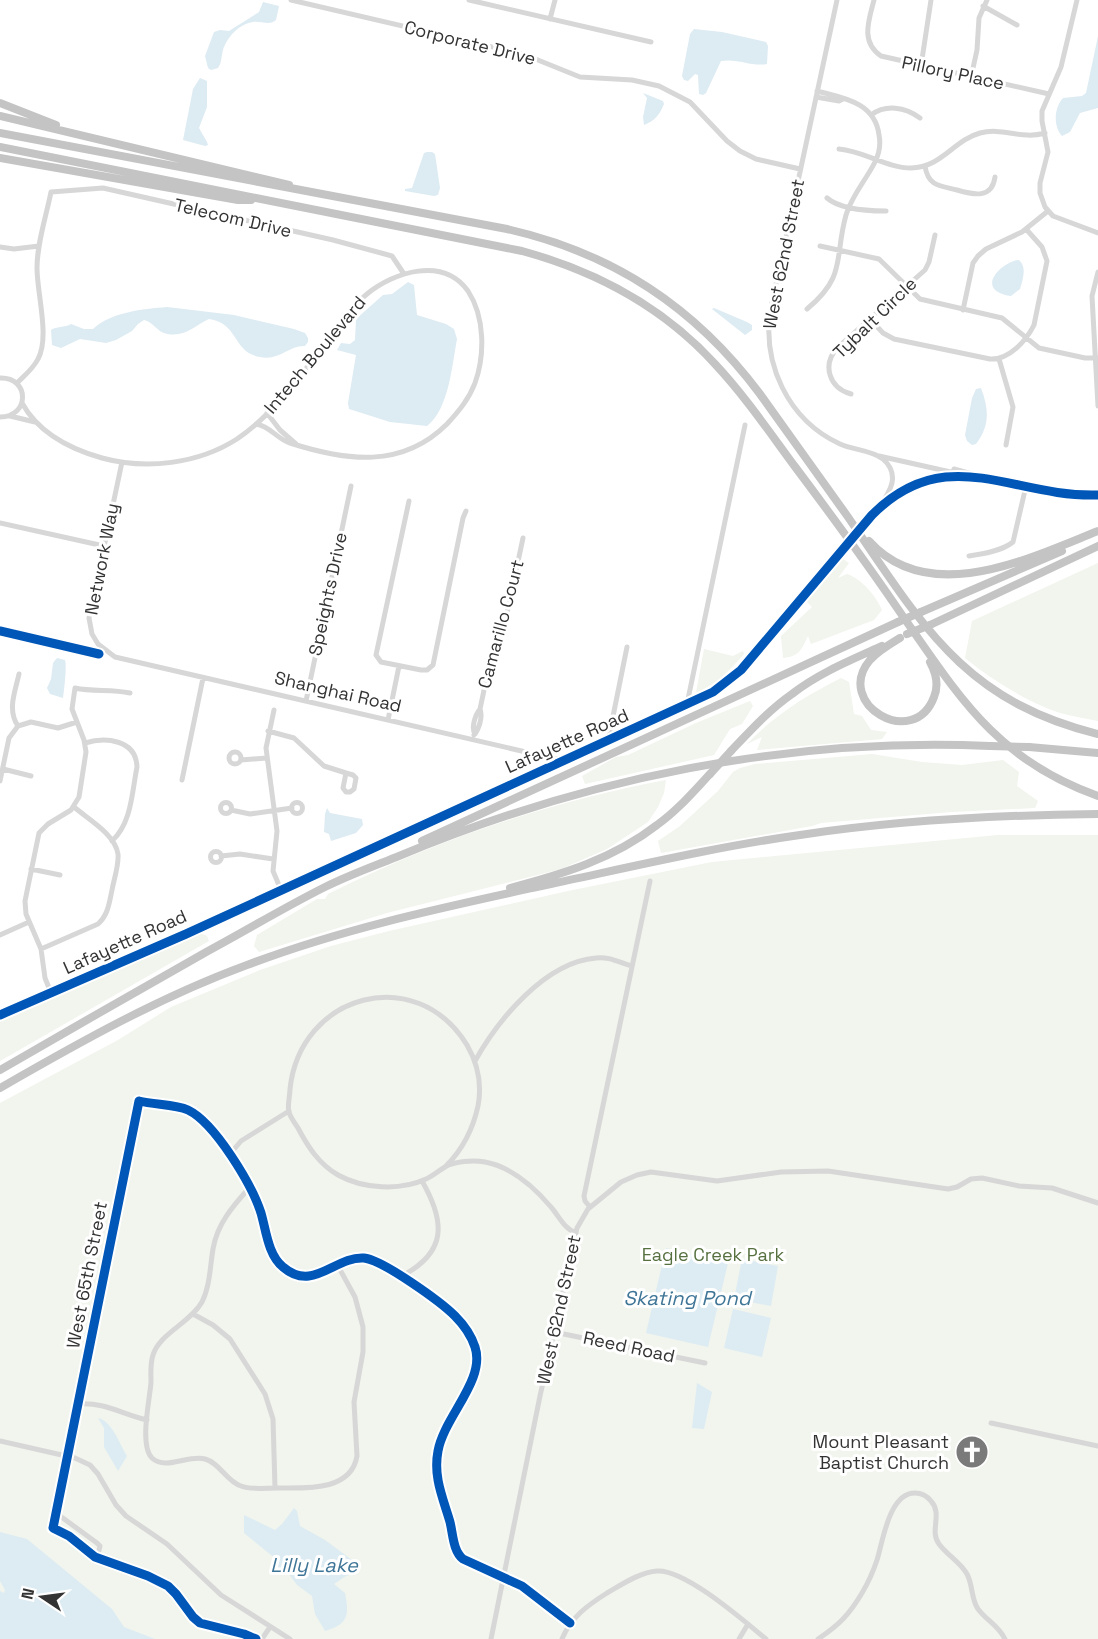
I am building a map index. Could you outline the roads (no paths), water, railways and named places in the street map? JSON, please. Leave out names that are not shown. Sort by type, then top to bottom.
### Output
[{"type":"highway","points":[[0,103],[85,135]]},
{"type":"highway","points":[[0,116],[278,181],[309,191]]},
{"type":"highway","points":[[0,133],[520,232],[604,261],[669,302],[723,349],[752,384],[922,622],[947,652],[999,694],[1023,708],[1061,724],[1098,734]]},
{"type":"highway","points":[[0,147],[522,251],[569,266],[623,291],[663,317],[714,362],[762,422],[945,676],[984,724],[1007,746],[1040,769],[1098,796]]},
{"type":"highway","points":[[0,158],[238,200],[263,201]]},
{"type":"highway","points":[[0,164],[72,172]]},
{"type":"highway","points":[[847,516],[888,558],[910,569],[945,576],[964,574],[1019,560],[1098,533]]},
{"type":"highway","points":[[0,1070],[327,886],[441,831],[1098,533]]},
{"type":"highway","points":[[853,546],[873,580],[929,661],[935,675],[936,691],[929,707],[916,717],[900,721],[885,718],[873,710],[866,701],[862,684],[869,661],[903,636]]},
{"type":"highway","points":[[0,1088],[118,1022],[220,975],[325,938],[569,872],[605,857],[658,825],[677,809],[772,710],[805,684],[1098,546]]},
{"type":"highway","points":[[327,886],[432,842],[505,816],[597,788],[742,759],[825,750],[908,745],[1029,747],[1098,753]]},
{"type":"highway","points":[[446,906],[704,851],[801,834],[953,819],[1098,814]]},
{"type":"main road","name":"Lafayette Road","points":[[0,1015],[565,761],[716,690],[736,675],[870,518],[897,494],[919,483],[947,477],[970,476],[1069,495],[1098,495]]},
{"type":"street","name":"Corporate Drive","points":[[291,0],[523,54],[580,77],[632,80],[659,86],[690,102],[740,152],[756,159],[800,169]]},
{"type":"street","points":[[469,0],[491,2],[550,19],[651,42]]},
{"type":"street","points":[[550,19],[555,0]]},
{"type":"street","name":"West 62nd Street","points":[[837,0],[770,312],[768,340],[773,365],[784,392],[806,420],[820,433],[840,444],[875,455],[927,466]]},
{"type":"street","name":"Pillory Place","points":[[874,0],[867,37],[871,47],[879,55],[1049,94]]},
{"type":"street","points":[[921,66],[931,0]]},
{"type":"street","points":[[1077,0],[1061,67],[1042,111],[1048,152],[1039,190],[1041,200],[1048,211],[1059,220],[1098,233]]},
{"type":"street","points":[[972,77],[979,18],[985,3],[1017,25]]},
{"type":"street","points":[[807,309],[830,285],[837,269],[849,207],[877,158],[879,150],[879,134],[871,115],[860,104],[843,99],[839,101],[817,94]]},
{"type":"street","points":[[871,115],[879,110],[891,108],[909,112],[920,118]]},
{"type":"street","points":[[839,149],[856,151],[905,167],[925,166],[942,158],[964,140],[979,133],[997,131],[1028,136],[1045,133]]},
{"type":"street","points":[[925,166],[929,178],[936,184],[974,195],[984,194],[990,190],[995,177]]},
{"type":"street","name":"Telecom Drive","points":[[39,246],[51,192],[103,188],[333,240],[392,256],[404,274]]},
{"type":"street","points":[[827,198],[849,207],[886,211]]},
{"type":"street","points":[[963,310],[973,263],[978,256],[986,249],[1019,234],[1048,211]]},
{"type":"street","points":[[870,319],[883,333],[894,339],[988,359],[999,359],[1009,355],[1034,325],[1047,265],[1044,250],[1026,229]]},
{"type":"street","name":"Tybalt Circle","points":[[851,394],[842,391],[834,384],[830,375],[829,363],[836,350],[927,268],[935,235]]},
{"type":"street","points":[[0,247],[14,249],[39,246],[37,267],[42,348],[32,368],[17,383]]},
{"type":"street","points":[[820,246],[881,260],[921,300],[1003,319],[1042,349],[1085,358],[1097,358]]},
{"type":"street","name":"Intech Boulevard","points":[[22,403],[35,422],[54,436],[80,450],[122,462],[161,464],[192,458],[227,444],[267,414],[361,299],[383,283],[404,274],[432,271],[446,273],[463,286],[474,303],[478,317],[482,345],[481,361],[477,379],[468,399],[439,432],[398,454],[377,458],[354,458],[297,445]]},
{"type":"street","points":[[1098,272],[1092,296],[1098,406]]},
{"type":"street","points":[[999,359],[1013,407],[1006,445]]},
{"type":"street","points":[[0,378],[8,378],[17,383],[22,392],[22,403],[18,410],[10,416]]},
{"type":"street","points":[[267,414],[297,445]]},
{"type":"street","name":"Intech Boulevard","points":[[0,417],[10,416],[35,422]]},
{"type":"street","points":[[256,424],[267,426],[283,440],[297,445]]},
{"type":"street","points":[[687,704],[746,425]]},
{"type":"street","points":[[870,518],[889,494],[893,480],[887,464],[875,455]]},
{"type":"street","name":"Network Way","points":[[105,651],[94,638],[89,619],[122,462]]},
{"type":"street","points":[[927,466],[970,476]]},
{"type":"street","points":[[927,466],[971,472],[987,478]]},
{"type":"street","name":"Speights Drive","points":[[306,701],[351,486]]},
{"type":"street","points":[[969,556],[981,555],[1013,542],[1026,486]]},
{"type":"street","points":[[409,501],[376,655],[381,662],[425,671],[433,665],[466,511]]},
{"type":"street","points":[[0,523],[104,546]]},
{"type":"street","name":"Camarillo Court","points":[[474,737],[482,714],[480,709],[491,658],[506,618],[523,538]]},
{"type":"street","points":[[608,741],[627,647]]},
{"type":"street","name":"Shanghai Road","points":[[105,651],[115,657],[388,720],[474,737],[565,761]]},
{"type":"street","points":[[388,720],[399,666]]},
{"type":"street","points":[[18,726],[11,711],[19,674]]},
{"type":"street","points":[[182,780],[203,678]]},
{"type":"street","points":[[51,993],[45,978],[42,949],[24,906],[37,839],[41,830],[74,807],[78,800],[86,763],[85,743],[72,706],[75,688],[130,693]]},
{"type":"street","points":[[274,710],[266,742],[277,836],[273,859],[274,876],[280,890]]},
{"type":"street","points":[[0,781],[9,738],[18,726],[31,722],[58,728],[77,722]]},
{"type":"street","points":[[268,731],[294,738],[324,766],[346,773]]},
{"type":"street","points":[[85,743],[103,740],[123,744],[132,750],[137,759],[126,822],[112,841]]},
{"type":"street","points":[[242,760],[267,758]]},
{"type":"street","points":[[3,770],[31,776]]},
{"type":"street","points":[[42,949],[95,926],[104,918],[108,908],[118,860],[116,847],[74,807]]},
{"type":"street","points":[[231,810],[250,814],[292,808]]},
{"type":"street","points":[[221,856],[238,854],[273,859]]},
{"type":"street","points":[[31,869],[60,875]]},
{"type":"street","points":[[650,881],[584,1196],[590,1207],[626,1180],[654,1172],[717,1181],[778,1172],[828,1171],[946,1189],[957,1187],[971,1179],[980,1178],[1019,1186],[1052,1188],[1098,1203]]},
{"type":"street","points":[[0,935],[30,922]]},
{"type":"street","points":[[475,1061],[512,1010],[534,987],[550,975],[574,963],[595,958],[607,958],[632,966]]},
{"type":"street","points":[[401,999],[427,1007],[457,1031],[475,1061],[479,1088],[477,1112],[463,1146],[446,1166],[422,1181],[406,1186],[389,1187],[358,1183],[330,1170],[315,1155],[289,1111],[294,1067],[304,1043],[328,1016],[363,1000],[401,999]]},
{"type":"street","name":"West 65th Street","points":[[56,1513],[140,1101],[190,1111],[210,1129],[230,1154]]},
{"type":"street","points":[[289,1111],[242,1141],[230,1154],[261,1211],[273,1254],[282,1267],[294,1274],[306,1276],[320,1274],[356,1258],[367,1259],[385,1267],[453,1313],[465,1328],[475,1347],[477,1361],[476,1373],[441,1440],[437,1458],[437,1481],[459,1555],[529,1591],[570,1623]]},
{"type":"street","points":[[446,1166],[480,1162],[509,1171],[538,1193],[568,1229],[576,1233]]},
{"type":"street","points":[[400,1277],[424,1262],[436,1242],[438,1226],[436,1215],[422,1181]]},
{"type":"street","points":[[249,1188],[222,1222],[214,1244],[206,1293],[193,1314],[155,1350],[151,1361],[147,1420],[148,1450],[155,1460],[167,1463],[203,1458],[214,1463],[239,1486],[250,1488],[309,1488],[337,1482],[348,1475],[356,1461],[354,1402],[363,1352],[363,1328],[356,1300],[338,1266]]},
{"type":"street","name":"West 62nd Street","points":[[491,1639],[576,1233],[582,1217],[590,1207]]},
{"type":"street","points":[[193,1314],[213,1325],[230,1340],[265,1394],[273,1419],[275,1488]]},
{"type":"street","name":"Reed Road","points":[[554,1332],[705,1363]]},
{"type":"street","points":[[78,1404],[100,1404],[147,1420]]},
{"type":"street","points":[[991,1423],[1098,1446]]},
{"type":"street","points":[[0,1441],[68,1456],[82,1460],[93,1467],[117,1506],[126,1516],[165,1541],[221,1595],[290,1639]]},
{"type":"street","points":[[818,1639],[841,1623],[851,1612],[871,1575],[894,1508],[902,1498],[915,1493],[925,1496],[933,1503],[937,1515],[935,1532],[937,1541],[965,1571],[977,1608],[998,1626],[1005,1639]]},
{"type":"street","points":[[97,1559],[100,1551],[97,1543],[56,1513],[53,1528],[69,1536],[97,1559],[159,1581],[176,1594],[198,1622],[256,1639]]},
{"type":"street","points":[[562,1639],[570,1623],[584,1609],[612,1590],[648,1573],[664,1571],[694,1584],[766,1639]]},
{"type":"street","points":[[739,1639],[748,1624]]},
{"type":"street","points":[[262,1639],[270,1627]]},
{"type":"street","points":[[225,1637],[226,1630]]},
{"type":"water","points":[[263,2],[279,6],[276,20],[268,23],[248,23],[238,28],[225,45],[218,68],[211,70],[208,68],[205,56],[214,32],[229,31],[259,12]]},
{"type":"water","points":[[694,29],[722,32],[766,42],[768,46],[767,64],[721,61],[706,93],[699,94],[698,75],[695,74],[688,81],[682,76],[690,34]]},
{"type":"water","points":[[1098,36],[1098,108],[1080,113],[1070,132],[1062,136],[1056,122],[1058,107],[1063,98],[1082,96],[1086,93]]},
{"type":"water","points":[[200,78],[207,81],[207,107],[199,128],[208,145],[205,146],[183,140],[193,89]]},
{"type":"water","points":[[643,93],[663,101],[664,104],[657,117],[644,125],[643,117],[647,98]]},
{"type":"water","points":[[424,153],[435,154],[440,188],[438,195],[405,191],[405,189],[412,188]]},
{"type":"water","points":[[1019,260],[1024,270],[1020,289],[1011,296],[999,293],[992,282],[994,276],[1006,265]]},
{"type":"water","points":[[408,282],[414,285],[417,315],[446,324],[454,329],[457,339],[445,398],[427,426],[390,422],[349,409],[356,355],[337,350],[341,343],[350,344],[355,340],[356,319],[383,295],[392,294]]},
{"type":"water","points":[[167,307],[234,315],[294,329],[305,333],[308,342],[305,346],[299,346],[273,357],[260,357],[244,350],[226,326],[209,319],[188,331],[177,334],[164,333],[144,320],[132,331],[106,343],[80,339],[61,348],[52,345],[51,330],[55,328],[71,324],[84,329],[93,329],[100,323],[118,315]]},
{"type":"water","points":[[712,309],[747,322],[752,325],[752,330],[745,335]]},
{"type":"water","points":[[981,388],[987,410],[986,424],[981,437],[976,444],[972,445],[967,441],[965,435],[972,398],[976,389]]},
{"type":"water","points":[[57,658],[65,660],[66,663],[63,698],[50,694],[47,688],[53,663]]},
{"type":"water","points":[[327,808],[330,813],[362,819],[363,825],[356,833],[331,841],[329,834],[324,832]]},
{"type":"water","name":"Skating Pond","points":[[666,1248],[728,1263],[708,1347],[646,1333]]},
{"type":"water","points":[[742,1259],[778,1266],[771,1306],[734,1299]]},
{"type":"water","points":[[733,1309],[771,1318],[762,1357],[724,1348]]},
{"type":"water","points":[[697,1383],[712,1392],[704,1429],[692,1428]]},
{"type":"water","points":[[98,1418],[107,1423],[115,1433],[127,1456],[118,1471],[104,1447],[104,1428]]},
{"type":"water","name":"Lilly Lake","points":[[294,1508],[297,1511],[300,1526],[325,1540],[360,1566],[359,1572],[346,1576],[334,1584],[345,1593],[347,1613],[343,1622],[325,1631],[315,1614],[312,1596],[297,1585],[288,1573],[277,1568],[276,1559],[244,1533],[244,1515],[275,1530]]},
{"type":"water","points":[[0,1532],[27,1539],[112,1609],[124,1627],[155,1639],[0,1639],[0,1591],[4,1593],[5,1590],[0,1581]]},
{"type":"place","name":"Mount Pleasant Baptist Church","points":[[972,1452]]},
{"type":"park label","name":"Eagle Creek Park","points":[[713,1255]]}]
